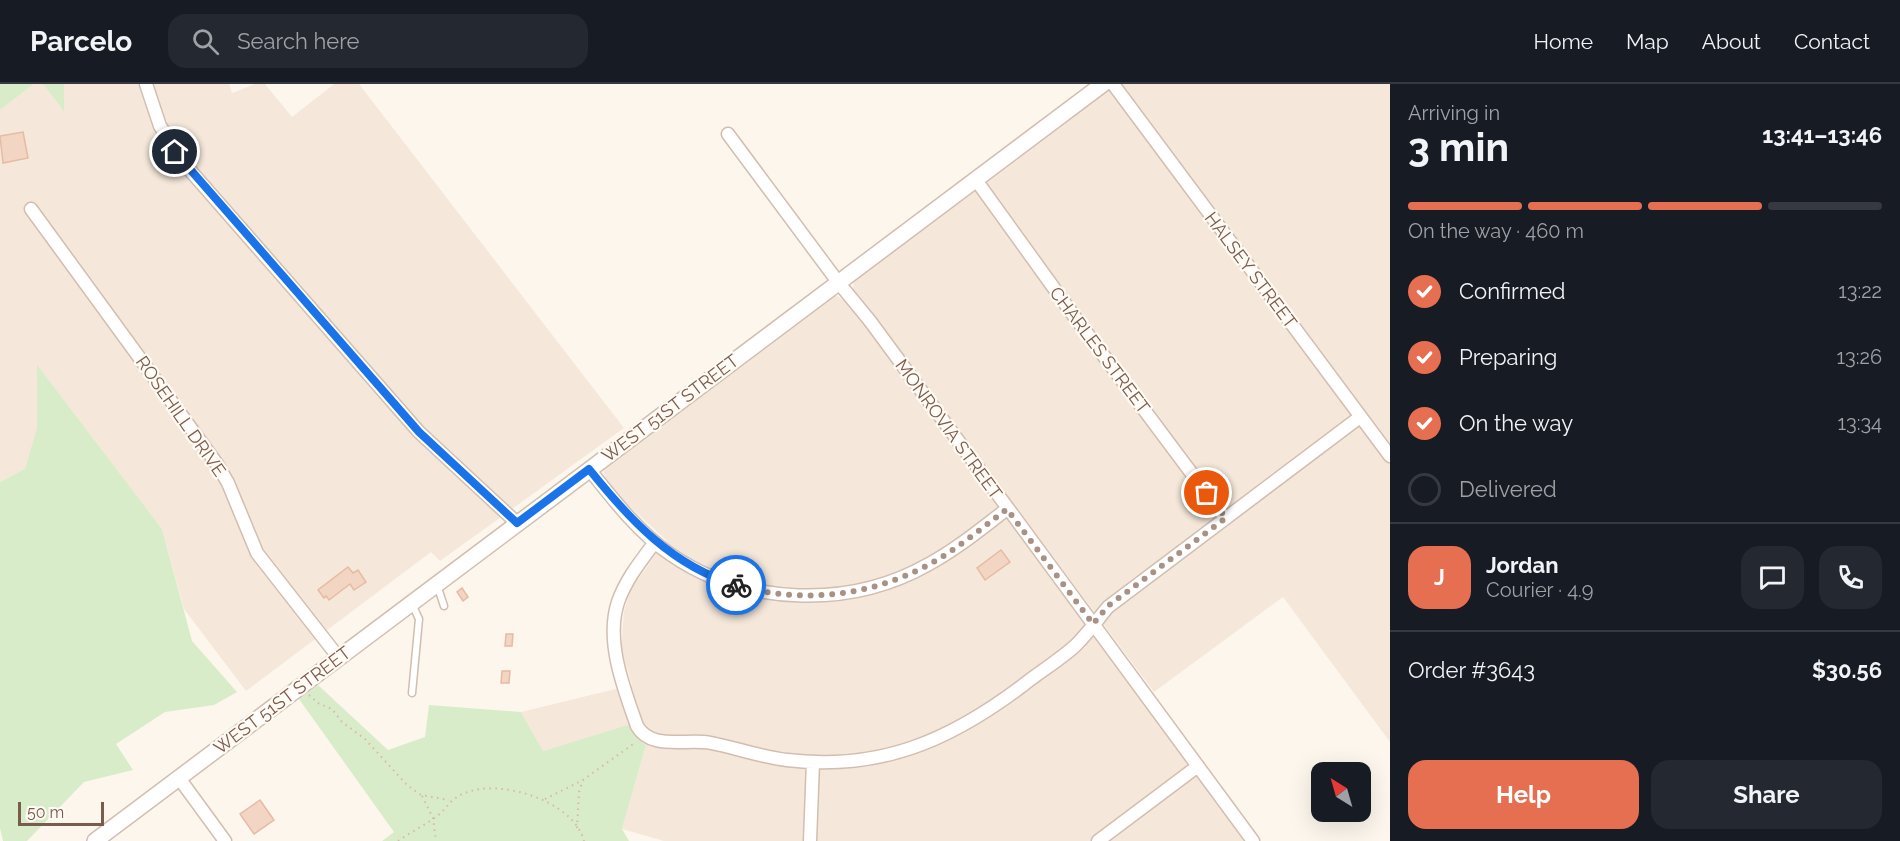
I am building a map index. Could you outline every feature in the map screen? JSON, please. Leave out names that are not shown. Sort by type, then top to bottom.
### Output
[{"type":"street","points":[[146,84],[160,126],[175,152],[194,176],[419,432],[517,523]]},
{"type":"street","name":"WEST 51ST STREET","points":[[95,841],[1103,84]]},
{"type":"street","name":"HALSEY STREET","points":[[1113,84],[1390,456]]},
{"type":"street","name":"MONROVIA STREET","points":[[728,134],[838,282],[870,321],[1253,841]]},
{"type":"street","name":"CHARLES STREET","points":[[976,180],[1074,316],[1226,518]]},
{"type":"street","name":"ROSEHILL DRIVE","points":[[31,209],[217,464],[228,483],[257,552],[339,658]]},
{"type":"street","points":[[654,542],[627,582],[616,611],[615,652],[640,731],[655,741],[697,740],[786,760],[853,762],[878,758],[943,737],[984,714],[1076,645],[1108,606],[1360,417]]},
{"type":"street","points":[[589,469],[654,542],[697,570],[725,582],[787,595],[819,596],[851,592],[900,578],[947,554],[1007,509]]},
{"type":"street","points":[[810,841],[813,762]]},
{"type":"street","points":[[1098,841],[1198,766]]},
{"type":"street","points":[[179,778],[225,841]]},
{"type":"lane","points":[[437,584],[444,606]]},
{"type":"lane","points":[[411,603],[419,619],[411,693]]},
{"type":"path","points":[[302,686],[313,700],[332,709],[342,722],[365,739],[402,781],[421,795],[433,818],[436,841]]},
{"type":"path","points":[[544,799],[583,780],[640,731]]},
{"type":"path","points":[[577,828],[579,792],[583,780]]},
{"type":"path","points":[[398,841],[433,818],[450,800],[477,789],[487,788],[544,799],[566,814],[584,841]]},
{"type":"path","points":[[421,795],[450,800]]},
{"type":"shaded area","points":[[34,84],[43,84],[63,111],[64,84],[229,84],[232,93],[255,84],[265,84],[292,117],[334,84],[359,84],[624,428],[440,561],[431,552],[246,691],[184,609],[162,529],[37,367],[37,427],[25,470],[0,482],[0,110]]},
{"type":"shaded area","points":[[1113,84],[1390,84],[1390,742],[1283,597],[1154,692],[853,289],[854,279]]},
{"type":"shaded area","points":[[829,296],[837,296],[848,303],[1247,838],[1242,841],[664,841],[622,829],[646,745],[628,726],[543,751],[521,712],[632,685],[621,649],[624,611],[631,589],[666,540],[626,503],[605,478],[603,467]]},
{"type":"green space","points":[[0,84],[34,84],[0,110]]},
{"type":"green space","points":[[43,84],[64,84],[64,112]]},
{"type":"green space","points":[[37,365],[162,529],[192,641],[237,692],[214,705],[165,712],[116,744],[133,770],[84,782],[27,841],[3,841],[0,828],[0,482],[25,469],[37,427]]},
{"type":"green space","points":[[318,685],[388,750],[425,737],[429,705],[521,712],[543,751],[628,725],[646,745],[622,829],[629,841],[382,841],[394,832],[299,699]]},
{"type":"building","points":[[23,132],[28,158],[3,163],[0,136]]},
{"type":"building","points":[[1001,550],[1010,562],[985,580],[977,568]]},
{"type":"building","points":[[348,567],[353,573],[358,570],[366,582],[354,590],[350,584],[329,600],[326,596],[324,598],[318,590]]},
{"type":"building","points":[[462,588],[468,597],[463,601],[457,592]]},
{"type":"building","points":[[506,634],[513,634],[512,646],[505,646]]},
{"type":"building","points":[[502,671],[510,671],[509,683],[501,683]]},
{"type":"building","points":[[260,800],[274,820],[254,834],[240,814]]},
{"type":"way so far","points":[[736,585],[787,595],[819,596],[874,587],[929,565],[1007,509],[1093,624],[1108,606],[1226,518],[1207,493]]},
{"type":"route","points":[[175,152],[419,432],[517,523],[589,469],[654,542],[697,570],[736,585]]}]
